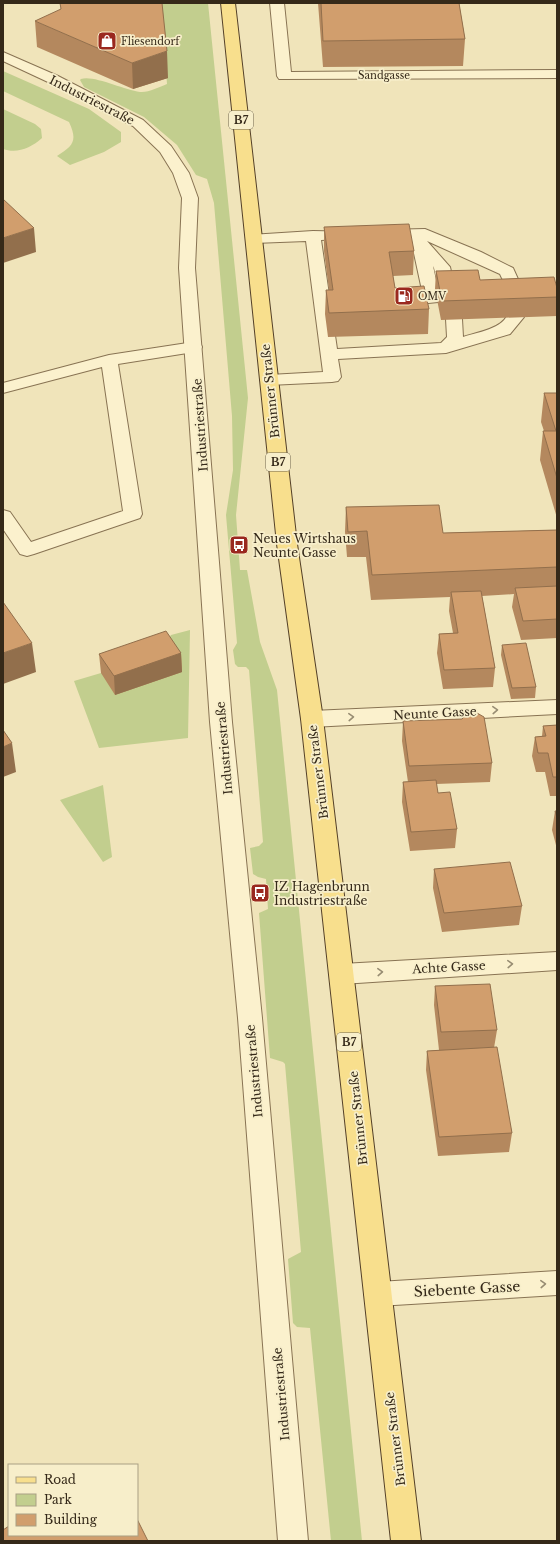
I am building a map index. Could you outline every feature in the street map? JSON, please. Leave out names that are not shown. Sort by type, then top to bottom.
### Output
[{"type":"main road","name":"Brünner Straße","points":[[228,3],[287,544],[312,719],[406,1541]]},
{"type":"street","name":"Industriestraße","points":[[3,56],[53,79],[138,123],[166,149],[181,173],[190,198],[187,268],[221,722],[249,1010],[293,1541]]},
{"type":"street","name":"Neunte Gasse","points":[[312,719],[557,707]]},
{"type":"street","name":"Achte Gasse","points":[[342,974],[557,961]]},
{"type":"street","name":"Siebente Gasse","points":[[378,1294],[557,1283]]},
{"type":"lane","name":"Sandgasse","points":[[277,3],[284,76],[557,74]]},
{"type":"lane","points":[[254,238],[425,234],[475,254],[507,271],[518,297],[516,317],[504,330],[446,348],[329,354]]},
{"type":"lane","points":[[403,235],[418,241],[442,267],[454,319],[455,338],[446,348]]},
{"type":"lane","points":[[269,380],[332,377],[313,236]]},
{"type":"lane","points":[[384,301],[432,299],[418,241]]},
{"type":"lane","points":[[322,303],[339,303]]},
{"type":"lane","points":[[3,388],[109,360],[194,347]]},
{"type":"lane","points":[[3,516],[27,550],[133,514],[109,360]]},
{"type":"green space","points":[[161,3],[208,3],[248,398],[236,515],[240,570],[247,570],[260,642],[277,690],[362,1541],[331,1541],[310,1328],[297,1327],[293,1323],[288,1259],[301,1252],[285,1064],[270,1058],[259,913],[268,909],[266,879],[253,874],[250,848],[259,846],[263,842],[249,670],[246,667],[238,667],[235,664],[233,650],[237,643],[226,515],[233,470],[232,416],[214,203],[207,179],[196,175],[177,145],[144,117],[84,87],[80,80],[87,78],[93,79],[140,92],[150,91],[167,84]]},
{"type":"green space","points":[[3,71],[89,109],[121,132],[121,142],[104,152],[70,165],[57,156],[67,149],[72,142],[73,134],[69,122],[3,91]]},
{"type":"green space","points":[[3,109],[35,124],[41,129],[42,138],[33,145],[24,149],[13,151],[3,149]]},
{"type":"green space","points":[[190,630],[188,738],[99,748],[74,681],[101,673],[169,638],[171,635]]},
{"type":"green space","points":[[103,785],[112,857],[103,862],[60,800]]},
{"type":"building","name":"Fliesendorf","points":[[60,3],[162,3],[167,51],[132,63],[35,21],[61,9]]},
{"type":"building","points":[[321,3],[459,3],[465,39],[323,41]]},
{"type":"building","points":[[3,199],[34,228],[3,238]]},
{"type":"building","points":[[409,224],[414,251],[389,252],[395,288],[424,286],[429,309],[329,313],[326,290],[333,290],[324,227]]},
{"type":"building","points":[[478,270],[480,280],[554,277],[557,288],[557,297],[442,301],[436,271]]},
{"type":"building","points":[[544,393],[557,393],[557,478],[543,431],[556,431]]},
{"type":"building","points":[[439,505],[443,533],[557,530],[557,567],[372,575],[367,531],[348,532],[346,507]]},
{"type":"building","points":[[557,586],[557,619],[523,621],[515,588]]},
{"type":"building","points":[[481,591],[495,668],[444,670],[439,634],[458,633],[451,592]]},
{"type":"building","points":[[3,602],[32,643],[3,653]]},
{"type":"building","points":[[166,631],[181,653],[114,676],[99,654]]},
{"type":"building","points":[[526,643],[536,687],[512,688],[502,645]]},
{"type":"building","points":[[477,713],[484,717],[492,763],[409,766],[403,721],[462,719],[467,714]]},
{"type":"building","points":[[557,725],[557,777],[553,777],[548,753],[538,753],[535,737],[546,736],[543,726]]},
{"type":"building","points":[[3,730],[12,743],[3,747]]},
{"type":"building","points":[[436,780],[438,793],[450,792],[457,829],[411,832],[403,782]]},
{"type":"building","points":[[510,862],[522,906],[444,913],[434,869]]},
{"type":"building","points":[[490,984],[497,1030],[441,1032],[435,986]]},
{"type":"building","points":[[497,1047],[512,1133],[439,1137],[427,1051]]},
{"type":"building","points":[[138,1521],[148,1541],[3,1541],[3,1530],[8,1527],[8,1536],[138,1536]]},
{"type":"place","name":"Fliesendorf","points":[[107,41]]},
{"type":"place","name":"OMV","points":[[404,296]]},
{"type":"place","name":"Neues Wirtshaus Neunte Gasse","points":[[239,545]]},
{"type":"place","name":"IZ Hagenbrunn Industriestraße","points":[[260,893]]}]
